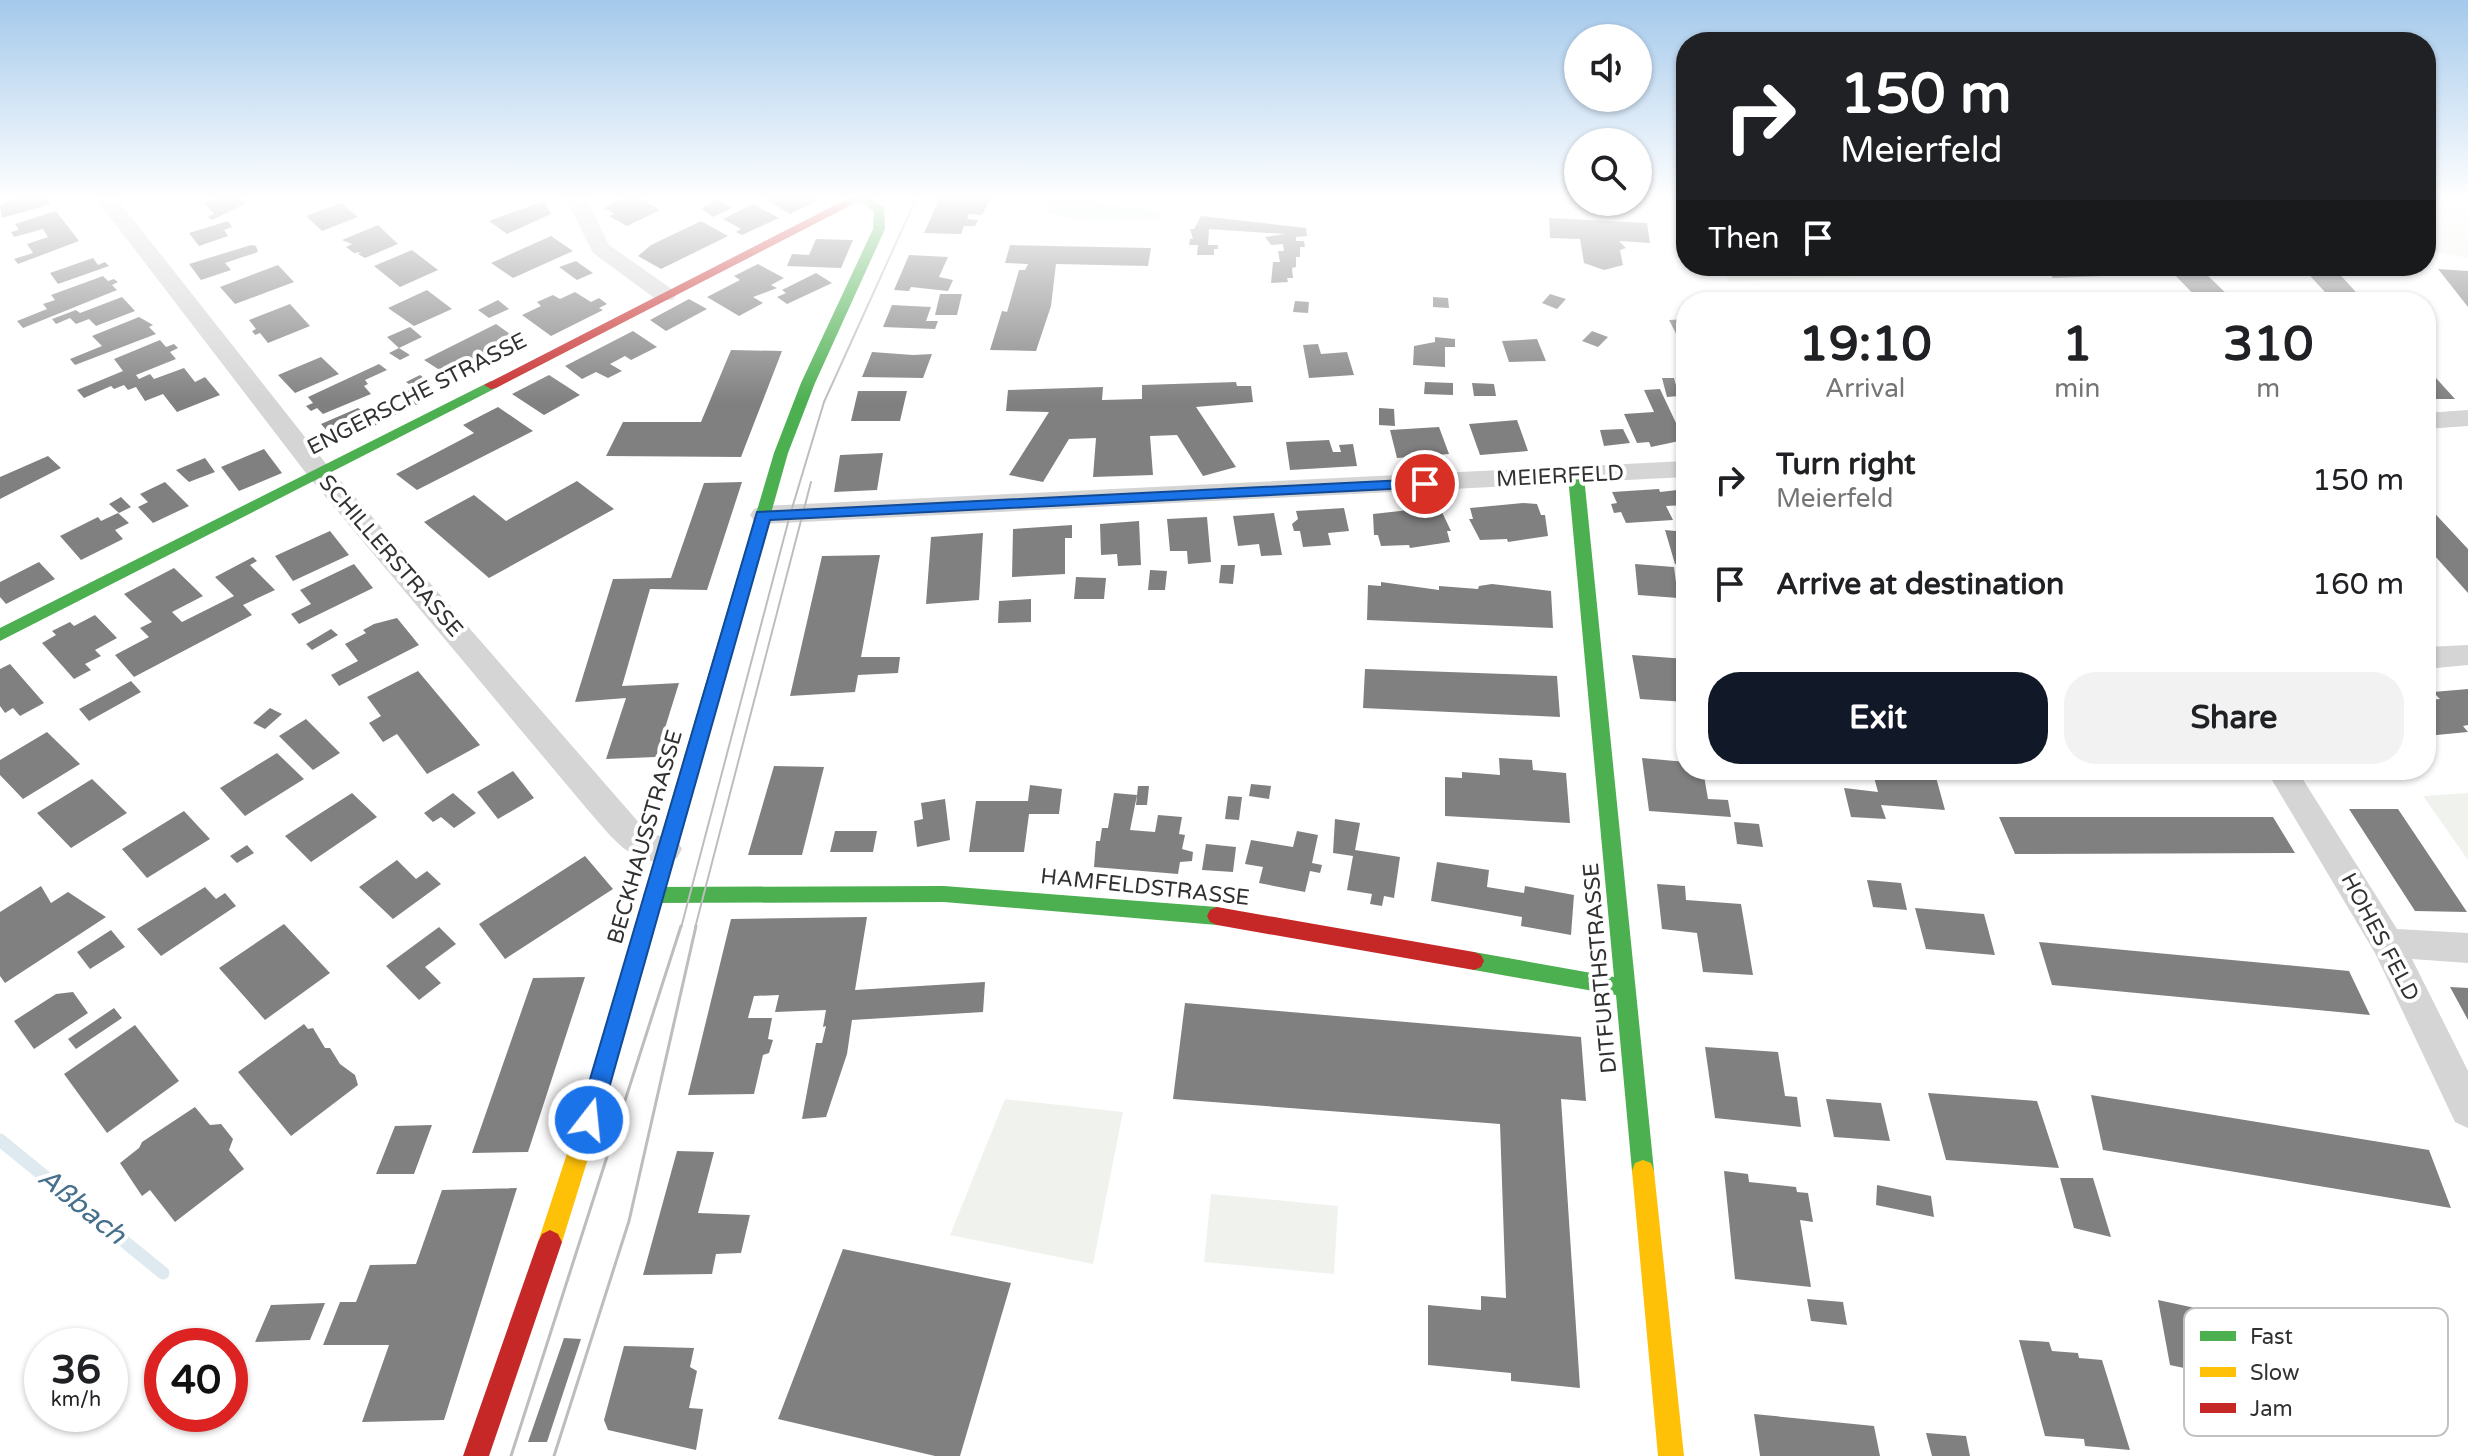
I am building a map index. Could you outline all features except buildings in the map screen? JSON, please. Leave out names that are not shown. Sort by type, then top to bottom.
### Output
[{"type":"street","name":"SCHILLERSTRASSE","points":[[159,267],[318,471],[598,800],[639,845],[666,849]]},
{"type":"street","points":[[625,267],[665,295]]},
{"type":"street","name":"ENGERSCHE STRASSE","points":[[0,635],[721,267]]},
{"type":"street","name":"BECKHAUSSTRASSE","points":[[476,1456],[558,1219],[763,515],[808,383],[862,267]]},
{"type":"street","points":[[2436,422],[2464,423]]},
{"type":"street","name":"MEIERFELD","points":[[763,515],[1676,470]]},
{"type":"street","name":"DITFURTHSTRASSE","points":[[1576,476],[1671,1456]]},
{"type":"street","points":[[2436,657],[2468,655]]},
{"type":"street","name":"HOHES FELD","points":[[2287,780],[2387,943],[2468,1110]]},
{"type":"street","name":"HAMFELDSTRASSE","points":[[653,895],[944,894],[1067,902],[1258,922],[1626,988]]},
{"type":"street","points":[[2387,943],[2468,948]]},
{"type":"shaded area","points":[[1726,276],[1857,276],[1728,282]]},
{"type":"shaded area","points":[[2468,793],[2468,860],[2423,796]]},
{"type":"shaded area","points":[[1005,1099],[1123,1112],[1093,1264],[950,1235]]},
{"type":"shaded area","points":[[1211,1194],[1338,1206],[1334,1274],[1204,1262]]},
{"type":"waterway","name":"Aßbach","points":[[0,1140],[163,1273]]},
{"type":"tram line","points":[[681,928],[790,515],[824,402],[885,267]]},
{"type":"tram line","points":[[695,928],[811,482]]},
{"type":"tram line","points":[[511,1456],[681,926]]},
{"type":"tram line","points":[[554,1456],[629,1221],[696,926]]},
{"type":"traffic: fast","points":[[703,723],[781,453],[808,383],[862,267]]},
{"type":"traffic: fast","points":[[0,635],[491,385]]},
{"type":"traffic: fast","points":[[1576,476],[1643,1171]]},
{"type":"traffic: fast","points":[[653,895],[944,894],[1217,916]]},
{"type":"traffic: fast","points":[[1474,961],[1626,988]]},
{"type":"traffic: slow","points":[[550,1242],[589,1120],[703,723]]},
{"type":"traffic: slow","points":[[1643,1171],[1671,1456]]},
{"type":"traffic: jam","points":[[491,385],[723,267]]},
{"type":"traffic: jam","points":[[1217,916],[1474,961]]},
{"type":"traffic: jam","points":[[476,1456],[550,1242]]},
{"type":"route","points":[[589,1120],[763,515],[1425,484]]}]
